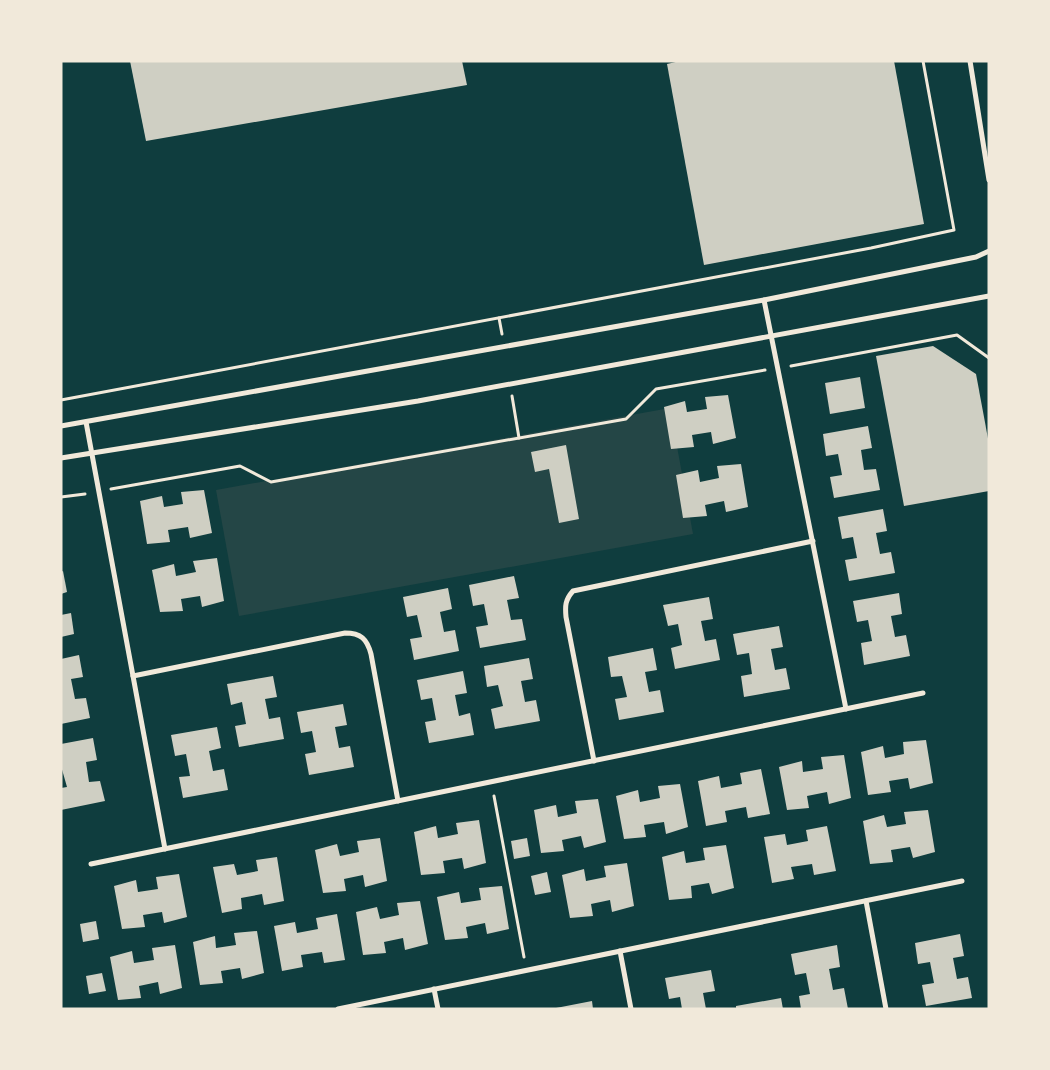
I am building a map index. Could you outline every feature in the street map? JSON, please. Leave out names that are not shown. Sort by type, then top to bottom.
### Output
[{"type":"street","points":[[970,61],[989,180]]},
{"type":"street","points":[[61,426],[764,300],[976,257],[989,251]]},
{"type":"street","points":[[61,458],[408,402],[989,296]]},
{"type":"street","points":[[764,300],[846,709]]},
{"type":"street","points":[[86,422],[165,849]]},
{"type":"street","points":[[594,761],[565,612],[567,597],[573,591],[813,541]]},
{"type":"street","points":[[133,676],[345,633],[355,633],[362,636],[368,644],[371,654],[398,801]]},
{"type":"street","points":[[91,864],[923,694]]},
{"type":"street","points":[[338,1009],[962,881]]},
{"type":"street","points":[[866,901],[886,1009]]},
{"type":"street","points":[[620,951],[631,1009]]},
{"type":"street","points":[[434,989],[438,1009]]},
{"type":"path","points":[[61,400],[852,252],[954,230],[923,61]]},
{"type":"path","points":[[61,497],[99,492],[240,466],[271,482],[626,419],[656,389],[957,335],[989,358]]},
{"type":"path","points":[[510,384],[519,438]]},
{"type":"path","points":[[491,782],[526,970]]},
{"type":"shaded area","points":[[670,408],[693,534],[239,616],[216,490]]},
{"type":"building","points":[[130,61],[462,61],[467,85],[146,141]]},
{"type":"building","points":[[680,61],[894,61],[924,224],[704,265],[667,64]]},
{"type":"building","points":[[933,346],[976,374],[989,444],[989,491],[904,506],[876,356]]},
{"type":"building","points":[[860,377],[865,408],[830,414],[825,383]]},
{"type":"building","points":[[728,395],[736,438],[713,444],[711,432],[692,435],[694,447],[671,449],[664,407],[685,401],[687,412],[707,409],[705,397]]},
{"type":"building","points":[[868,426],[872,448],[861,450],[864,470],[876,469],[880,490],[834,498],[830,477],[842,475],[838,454],[826,456],[823,434]]},
{"type":"building","points":[[566,445],[579,519],[559,523],[549,469],[535,472],[531,452]]},
{"type":"building","points":[[741,464],[748,507],[726,512],[724,501],[705,505],[707,516],[683,518],[676,475],[698,470],[700,482],[719,478],[717,466]]},
{"type":"building","points":[[204,490],[212,533],[190,538],[188,527],[168,530],[170,542],[147,544],[140,501],[162,496],[164,507],[183,504],[181,492]]},
{"type":"building","points":[[883,509],[887,531],[876,533],[880,554],[891,552],[895,573],[849,581],[845,560],[857,558],[853,537],[842,539],[838,517]]},
{"type":"building","points":[[217,558],[224,601],[202,607],[200,596],[181,599],[183,611],[160,612],[152,570],[174,564],[176,576],[196,572],[193,561]]},
{"type":"building","points":[[63,571],[67,592],[61,594],[61,572]]},
{"type":"building","points":[[514,576],[519,598],[507,600],[511,620],[522,619],[526,640],[480,648],[476,627],[488,625],[484,604],[473,606],[469,585]]},
{"type":"building","points":[[448,588],[452,609],[440,612],[444,632],[455,630],[459,651],[414,660],[410,639],[422,637],[417,615],[407,617],[403,597]]},
{"type":"building","points":[[899,593],[902,614],[891,616],[895,637],[906,635],[910,656],[864,665],[861,643],[872,641],[868,620],[857,622],[853,601]]},
{"type":"building","points":[[709,597],[713,619],[701,621],[705,641],[716,639],[720,660],[675,669],[671,648],[682,645],[678,624],[668,626],[663,605]]},
{"type":"building","points":[[71,613],[74,634],[61,637],[61,615]]},
{"type":"building","points":[[779,626],[783,647],[771,649],[775,670],[786,668],[790,689],[744,697],[741,676],[752,674],[749,653],[737,655],[733,634]]},
{"type":"building","points":[[653,648],[657,670],[645,672],[649,692],[660,690],[664,712],[619,720],[615,699],[627,697],[622,676],[611,677],[608,657]]},
{"type":"building","points":[[79,655],[83,677],[71,679],[75,699],[86,698],[90,718],[61,724],[61,659]]},
{"type":"building","points":[[529,658],[533,679],[521,681],[525,702],[536,700],[540,721],[495,729],[491,709],[503,706],[498,685],[487,687],[484,666]]},
{"type":"building","points":[[463,671],[467,693],[455,695],[459,716],[470,713],[474,735],[429,743],[425,722],[436,720],[432,698],[421,700],[417,680]]},
{"type":"building","points":[[273,676],[277,697],[265,699],[269,719],[280,717],[284,739],[239,747],[235,726],[246,724],[242,702],[231,705],[227,684]]},
{"type":"building","points":[[343,704],[347,725],[335,727],[339,748],[350,746],[354,767],[309,775],[305,754],[316,752],[312,731],[301,733],[297,712]]},
{"type":"building","points":[[217,727],[221,748],[209,751],[213,771],[224,769],[228,790],[183,798],[179,777],[190,776],[186,754],[175,756],[171,735]]},
{"type":"building","points":[[93,738],[97,760],[86,762],[89,782],[100,781],[105,801],[61,810],[61,788],[67,787],[61,766],[61,744]]},
{"type":"building","points":[[926,740],[933,783],[910,789],[908,778],[889,781],[891,792],[868,795],[861,752],[883,746],[885,758],[904,754],[903,742]]},
{"type":"building","points":[[844,755],[851,798],[829,804],[827,792],[807,796],[809,808],[787,810],[779,767],[802,761],[803,772],[823,769],[821,757]]},
{"type":"building","points":[[761,769],[770,814],[748,818],[746,807],[725,811],[727,822],[706,826],[698,781],[719,776],[721,788],[742,784],[740,773]]},
{"type":"building","points":[[680,784],[688,827],[666,834],[664,822],[644,825],[646,837],[624,839],[616,796],[638,790],[640,802],[660,798],[658,786]]},
{"type":"building","points":[[598,799],[606,842],[584,848],[581,836],[562,840],[564,851],[541,853],[534,810],[556,805],[558,817],[577,813],[575,801]]},
{"type":"building","points":[[928,810],[935,852],[913,858],[910,847],[891,850],[893,862],[870,864],[863,821],[884,815],[887,827],[906,824],[904,812]]},
{"type":"building","points":[[479,820],[486,863],[464,869],[462,858],[443,861],[445,873],[421,875],[414,832],[436,826],[438,838],[458,834],[456,823]]},
{"type":"building","points":[[827,826],[836,871],[814,875],[812,864],[791,867],[794,879],[772,883],[764,837],[785,834],[787,845],[808,841],[806,830]]},
{"type":"building","points":[[380,838],[387,881],[365,887],[363,875],[344,879],[346,891],[323,893],[315,850],[337,844],[340,856],[359,852],[357,841]]},
{"type":"building","points":[[527,838],[530,856],[514,859],[511,841]]},
{"type":"building","points":[[726,845],[734,888],[712,894],[709,883],[691,886],[692,898],[669,900],[662,857],[684,851],[686,863],[705,860],[703,848]]},
{"type":"building","points":[[277,857],[284,901],[264,905],[262,894],[241,898],[242,909],[222,913],[213,867],[234,864],[237,875],[258,871],[256,860]]},
{"type":"building","points":[[627,863],[634,906],[612,912],[610,900],[591,904],[593,916],[570,918],[562,875],[584,869],[586,881],[606,877],[604,866]]},
{"type":"building","points":[[547,872],[551,892],[535,895],[531,876]]},
{"type":"building","points":[[179,874],[187,917],[164,923],[162,912],[143,915],[145,927],[122,929],[114,886],[136,880],[138,892],[158,889],[156,877]]},
{"type":"building","points":[[502,886],[509,929],[487,934],[485,923],[466,927],[468,938],[445,940],[437,897],[459,892],[461,903],[481,900],[479,888]]},
{"type":"building","points":[[420,901],[428,944],[405,950],[403,938],[384,942],[386,953],[363,955],[356,912],[377,907],[380,919],[399,915],[397,903]]},
{"type":"building","points":[[337,914],[345,960],[324,963],[322,952],[301,955],[303,967],[282,971],[274,926],[295,922],[297,933],[318,929],[316,918]]},
{"type":"building","points":[[96,921],[99,939],[83,942],[80,924]]},
{"type":"building","points":[[257,931],[264,973],[242,979],[240,968],[221,971],[223,983],[200,985],[193,942],[215,936],[216,948],[236,945],[234,933]]},
{"type":"building","points":[[960,934],[964,956],[953,958],[957,979],[968,977],[972,998],[926,1006],[922,985],[934,983],[930,962],[918,964],[915,943]]},
{"type":"building","points":[[175,945],[182,988],[160,994],[158,982],[139,986],[141,998],[118,1000],[110,957],[132,951],[134,963],[154,960],[152,948]]},
{"type":"building","points":[[837,945],[840,967],[829,969],[833,990],[844,988],[848,1009],[801,1009],[799,996],[810,994],[806,973],[795,975],[791,954]]},
{"type":"building","points":[[711,970],[715,991],[703,993],[706,1009],[682,1009],[680,997],[669,999],[665,978]]},
{"type":"building","points":[[102,973],[106,991],[89,994],[86,976]]},
{"type":"building","points":[[781,998],[783,1009],[736,1009],[736,1006]]},
{"type":"building","points":[[592,1001],[593,1009],[556,1009],[556,1008]]}]
